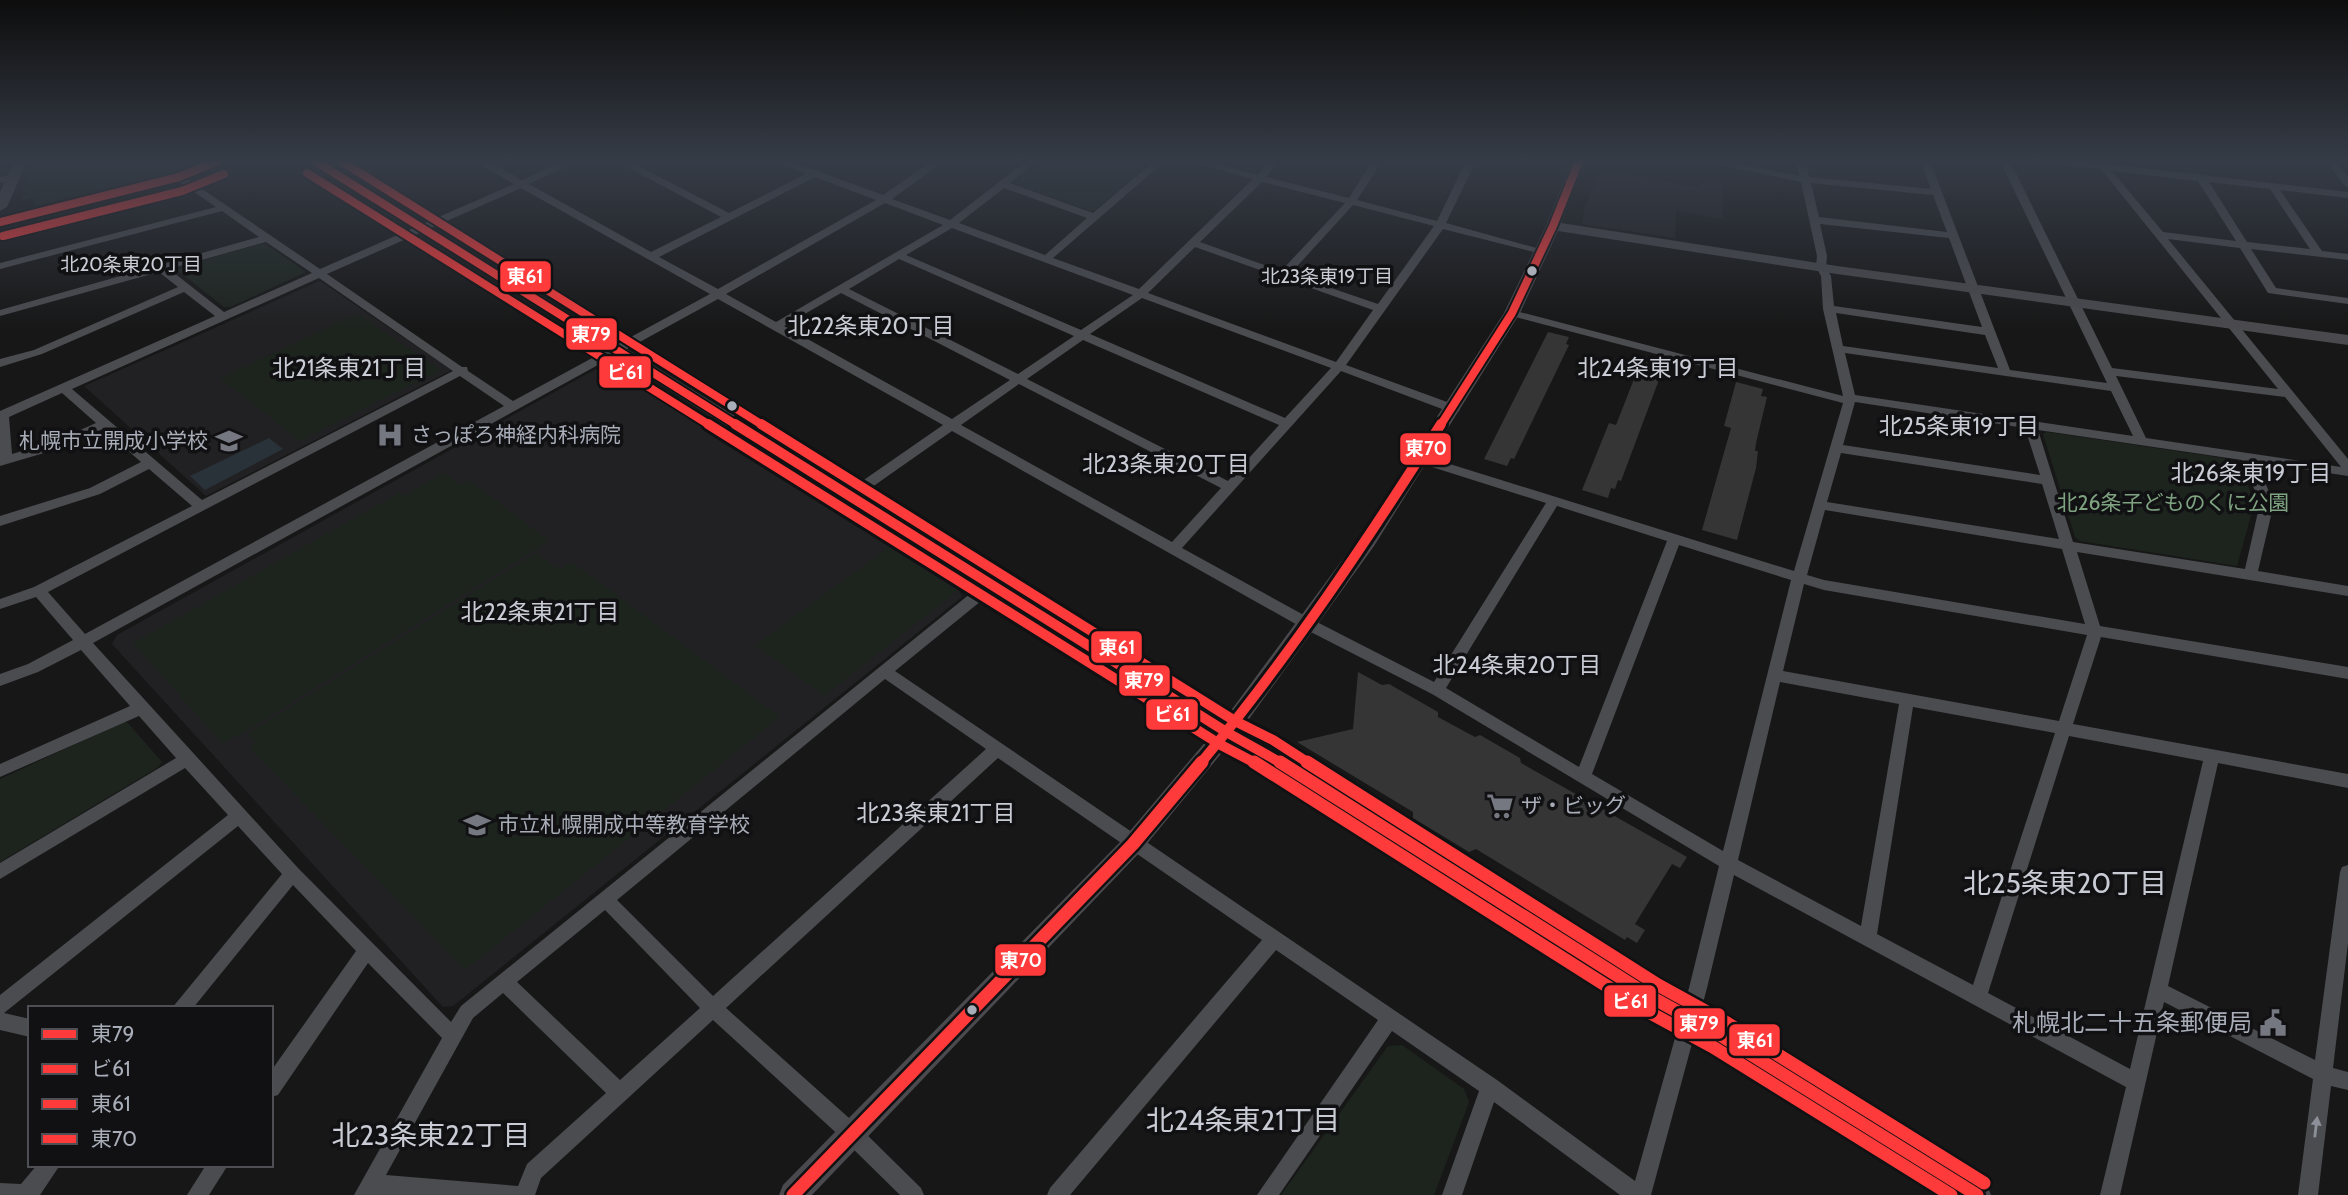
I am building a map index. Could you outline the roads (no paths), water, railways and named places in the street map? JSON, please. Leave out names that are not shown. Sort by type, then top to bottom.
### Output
[{"type":"street","points":[[0,222],[21,217]]},
{"type":"street","points":[[0,267],[191,217]]},
{"type":"street","points":[[237,217],[463,370],[513,407]]},
{"type":"street","points":[[406,217],[1228,733],[1265,752],[1687,1019],[1720,1035],[1977,1195]]},
{"type":"street","points":[[104,424],[57,444],[3,461],[1,416],[449,217]]},
{"type":"street","points":[[578,217],[1306,624],[1437,690],[1728,863],[2135,1082]]},
{"type":"street","points":[[650,257],[729,217]]},
{"type":"street","points":[[0,680],[33,668],[83,642],[854,217]]},
{"type":"street","points":[[934,217],[1454,409]]},
{"type":"street","points":[[775,327],[961,217]]},
{"type":"street","points":[[1047,258],[1093,217]]},
{"type":"street","points":[[850,496],[1141,293],[1220,217]]},
{"type":"street","points":[[1283,275],[1337,217]]},
{"type":"street","points":[[1412,217],[1542,251]]},
{"type":"street","points":[[1173,549],[1339,366],[1444,217]]},
{"type":"street","points":[[793,1195],[1133,844],[1228,733],[1367,541],[1454,409],[1512,313],[1557,217]]},
{"type":"street","points":[[884,671],[1490,1087],[1639,1195],[1682,1049],[1687,1019],[1698,989],[1774,675],[1850,399],[1829,309],[1826,276],[1821,267],[1822,256],[1813,217]]},
{"type":"street","points":[[1947,217],[2005,372]]},
{"type":"street","points":[[2032,217],[2141,440]]},
{"type":"street","points":[[2143,217],[2348,470]]},
{"type":"street","points":[[2227,217],[2272,291],[2348,301]]},
{"type":"street","points":[[2293,217],[2318,253]]},
{"type":"street","points":[[1814,220],[1955,236]]},
{"type":"street","points":[[1553,226],[1821,267],[2348,340]]},
{"type":"street","points":[[2158,235],[2348,257]]},
{"type":"street","points":[[0,313],[268,238]]},
{"type":"street","points":[[1193,243],[1380,309]]},
{"type":"street","points":[[898,255],[1287,424]]},
{"type":"street","points":[[162,268],[223,317]]},
{"type":"street","points":[[0,363],[38,352],[186,287]]},
{"type":"street","points":[[841,289],[1230,487]]},
{"type":"street","points":[[1829,309],[1991,332]]},
{"type":"street","points":[[1512,313],[1850,399],[2348,470]]},
{"type":"street","points":[[1840,349],[2115,388]]},
{"type":"street","points":[[0,604],[39,591],[463,370]]},
{"type":"street","points":[[2107,371],[2289,394]]},
{"type":"street","points":[[64,388],[201,506]]},
{"type":"street","points":[[1978,996],[2095,632],[2030,424]]},
{"type":"street","points":[[1835,448],[2049,481]]},
{"type":"street","points":[[2247,457],[2267,503],[2250,576]]},
{"type":"street","points":[[1420,459],[1799,579],[2095,632],[2348,673]]},
{"type":"street","points":[[0,521],[95,491],[150,463]]},
{"type":"street","points":[[1437,690],[1553,502]]},
{"type":"street","points":[[1820,505],[2348,592]]},
{"type":"street","points":[[1584,775],[1674,540]]},
{"type":"street","points":[[516,1195],[367,1190],[467,1012],[992,584]]},
{"type":"street","points":[[39,591],[186,760],[292,874],[452,1035]]},
{"type":"street","points":[[1774,675],[2348,781]]},
{"type":"street","points":[[1868,937],[1907,700]]},
{"type":"street","points":[[0,771],[141,708]]},
{"type":"street","points":[[525,1195],[534,1171],[998,748]]},
{"type":"street","points":[[2110,1195],[2212,755]]},
{"type":"street","points":[[0,872],[186,760]]},
{"type":"street","points":[[0,1006],[239,817]]},
{"type":"street","points":[[2308,1195],[2348,872]]},
{"type":"street","points":[[183,1006],[292,874]]},
{"type":"street","points":[[605,900],[713,1008],[851,1133],[914,1195]]},
{"type":"street","points":[[1057,1195],[1275,938]]},
{"type":"street","points":[[273,1085],[366,951]]},
{"type":"street","points":[[505,982],[619,1092]]},
{"type":"street","points":[[2156,989],[2323,1074],[2348,1081]]},
{"type":"street","points":[[1267,1195],[1390,1018]]},
{"type":"street","points":[[0,1021],[28,1028]]},
{"type":"street","points":[[1452,1195],[1490,1087]]},
{"type":"street","points":[[0,1193],[27,1195],[48,1167]]},
{"type":"street","points":[[197,1195],[217,1167]]},
{"type":"place","name":"さっぽろ神経内科病院","points":[[390,435]]},
{"type":"place","name":"札幌市立開成小学校","points":[[229,441]]},
{"type":"place","name":"ザ・ビッグ","points":[[1500,806]]},
{"type":"place","name":"市立札幌開成中等教育学校","points":[[477,825]]},
{"type":"place","name":"札幌北二十五条郵便局","points":[[2273,1023]]},
{"type":"district","name":"北20条東20丁目","points":[[131,264]]},
{"type":"district","name":"北23条東19丁目","points":[[1327,276]]},
{"type":"district","name":"北22条東20丁目","points":[[871,326]]},
{"type":"district","name":"北21条東21丁目","points":[[349,368]]},
{"type":"district","name":"北24条東19丁目","points":[[1658,368]]},
{"type":"district","name":"北25条東19丁目","points":[[1959,426]]},
{"type":"district","name":"北23条東20丁目","points":[[1166,464]]},
{"type":"district","name":"北26条東19丁目","points":[[2251,473]]},
{"type":"district","name":"北22条東21丁目","points":[[540,612]]},
{"type":"district","name":"北24条東20丁目","points":[[1517,665]]},
{"type":"district","name":"北23条東21丁目","points":[[936,813]]},
{"type":"district","name":"北25条東20丁目","points":[[2065,883]]},
{"type":"district","name":"北24条東21丁目","points":[[1243,1120]]},
{"type":"district","name":"北23条東22丁目","points":[[431,1135]]},
{"type":"park label","name":"北26条子どものくに公園","points":[[2173,503]]}]
